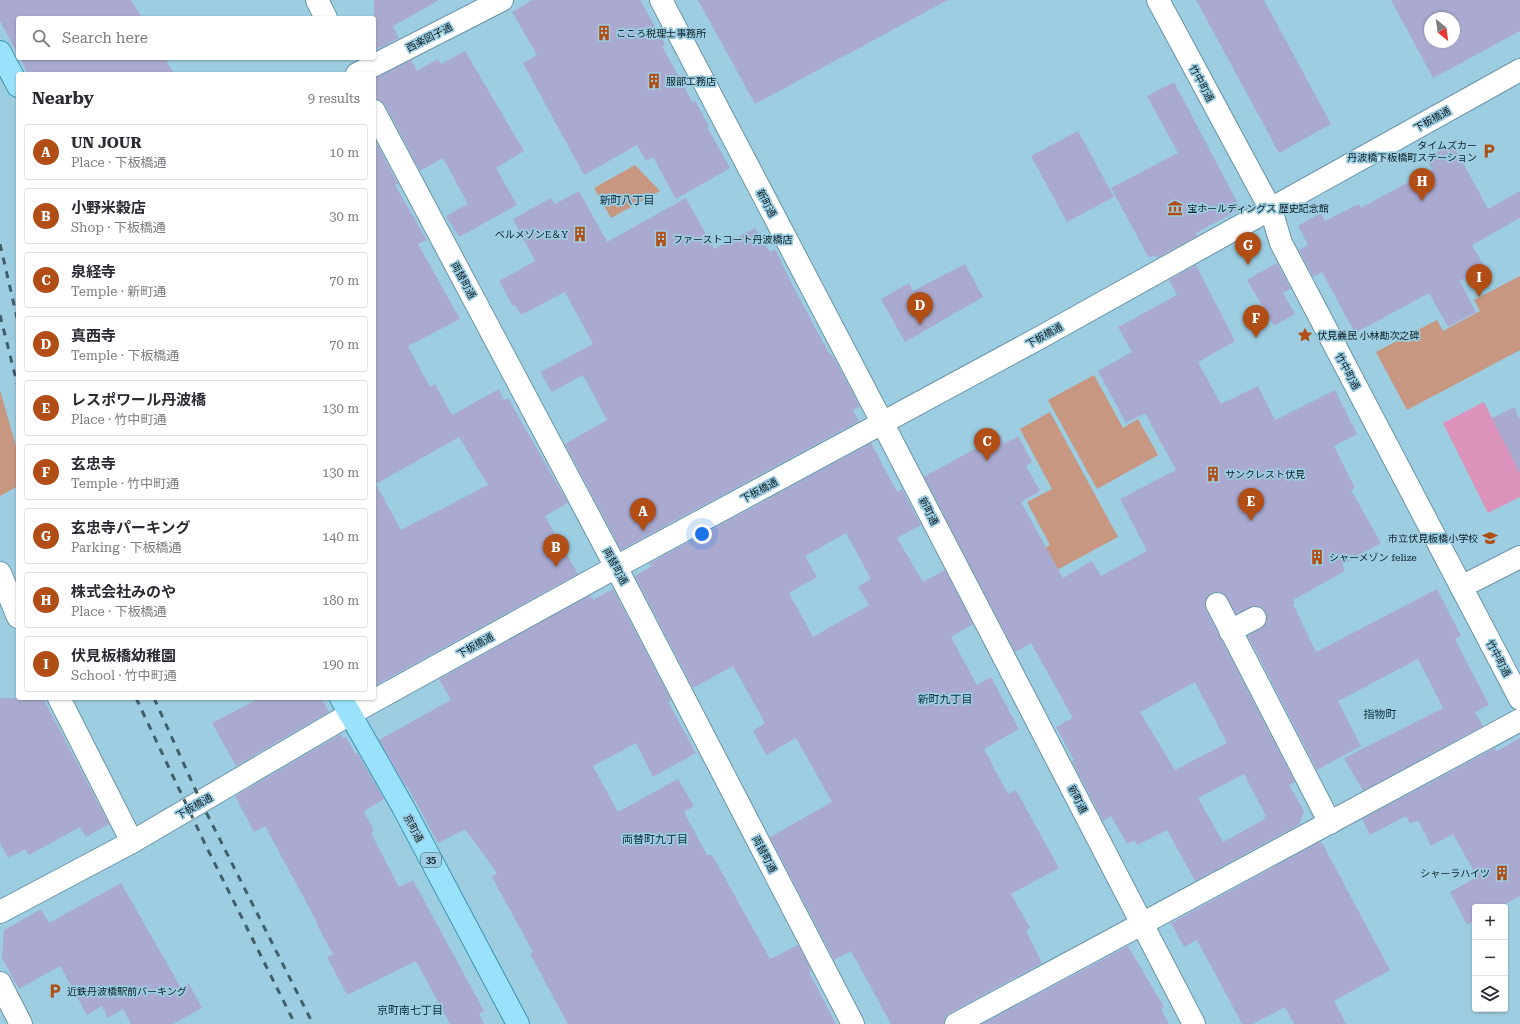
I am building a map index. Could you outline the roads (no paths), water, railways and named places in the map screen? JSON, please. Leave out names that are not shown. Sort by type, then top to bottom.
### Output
[{"type":"main road","points":[[0,52],[16,82]]},
{"type":"main road","name":"京町通","points":[[345,706],[403,807],[518,1024]]},
{"type":"street","points":[[317,0],[325,16]]},
{"type":"street","name":"西楽図子通","points":[[360,72],[502,0]]},
{"type":"street","name":"新町通","points":[[661,0],[1194,1024]]},
{"type":"street","name":"竹中町通","points":[[1158,0],[1271,210],[1281,243],[1520,699]]},
{"type":"street","points":[[347,60],[355,72]]},
{"type":"street","name":"下板橋通","points":[[376,690],[616,567],[883,424],[1271,210],[1520,70]]},
{"type":"street","name":"両替町通","points":[[376,114],[616,567],[853,1024]]},
{"type":"street","points":[[1461,587],[1520,557]]},
{"type":"street","points":[[0,573],[16,613]]},
{"type":"street","points":[[1217,604],[1330,823]]},
{"type":"street","points":[[1230,631],[1255,618]]},
{"type":"street","points":[[60,700],[132,842]]},
{"type":"street","name":"下板橋通","points":[[0,912],[132,842],[357,700]]},
{"type":"street","points":[[956,1024],[1143,925],[1520,720]]},
{"type":"street","points":[[0,983],[21,1024]]},
{"type":"railway","points":[[0,244],[16,313]]},
{"type":"railway","points":[[0,315],[16,379]]},
{"type":"railway","points":[[137,700],[205,844],[295,1024]]},
{"type":"railway","points":[[155,700],[201,802],[313,1024]]},
{"type":"place","name":"こころ税理士事務所","points":[[604,33]]},
{"type":"place","name":"服部工務店","points":[[654,81]]},
{"type":"place","name":"タイムズカー 丹波橋下板橋町ステーション","points":[[1489,151]]},
{"type":"place","name":"株式会社みのや","points":[[1422,201]]},
{"type":"place","name":"宝ホールディングス 歴史記念館","points":[[1175,208]]},
{"type":"place","name":"ベルメゾンE＆Y","points":[[580,234]]},
{"type":"place","name":"ファーストコート丹波橋店","points":[[661,239]]},
{"type":"place","name":"玄忠寺パーキング","points":[[1248,265]]},
{"type":"place","name":"伏見板橋幼稚園","points":[[1479,297]]},
{"type":"place","name":"真西寺","points":[[920,325]]},
{"type":"place","name":"伏見義民 小林勘次之碑","points":[[1305,335]]},
{"type":"place","name":"玄忠寺","points":[[1256,338]]},
{"type":"place","name":"泉経寺","points":[[987,461]]},
{"type":"place","name":"サンクレスト伏見","points":[[1213,474]]},
{"type":"place","name":"レスポワール丹波橋","points":[[1251,521]]},
{"type":"place","name":"UN JOUR","points":[[643,531]]},
{"type":"place","name":"市立伏見板橋小学校","points":[[1490,538]]},
{"type":"place","name":"シャーメゾン felize","points":[[1317,557]]},
{"type":"place","name":"小野米穀店","points":[[556,567]]},
{"type":"place","name":"シャーラハイツ","points":[[1502,873]]},
{"type":"place","name":"近鉄丹波橋駅前パーキング","points":[[55,991]]},
{"type":"district","name":"新町八丁目","points":[[627,200]]},
{"type":"district","name":"新町九丁目","points":[[945,699]]},
{"type":"district","name":"指物町","points":[[1380,714]]},
{"type":"district","name":"両替町九丁目","points":[[655,839]]},
{"type":"district","name":"京町南七丁目","points":[[410,1010]]}]
